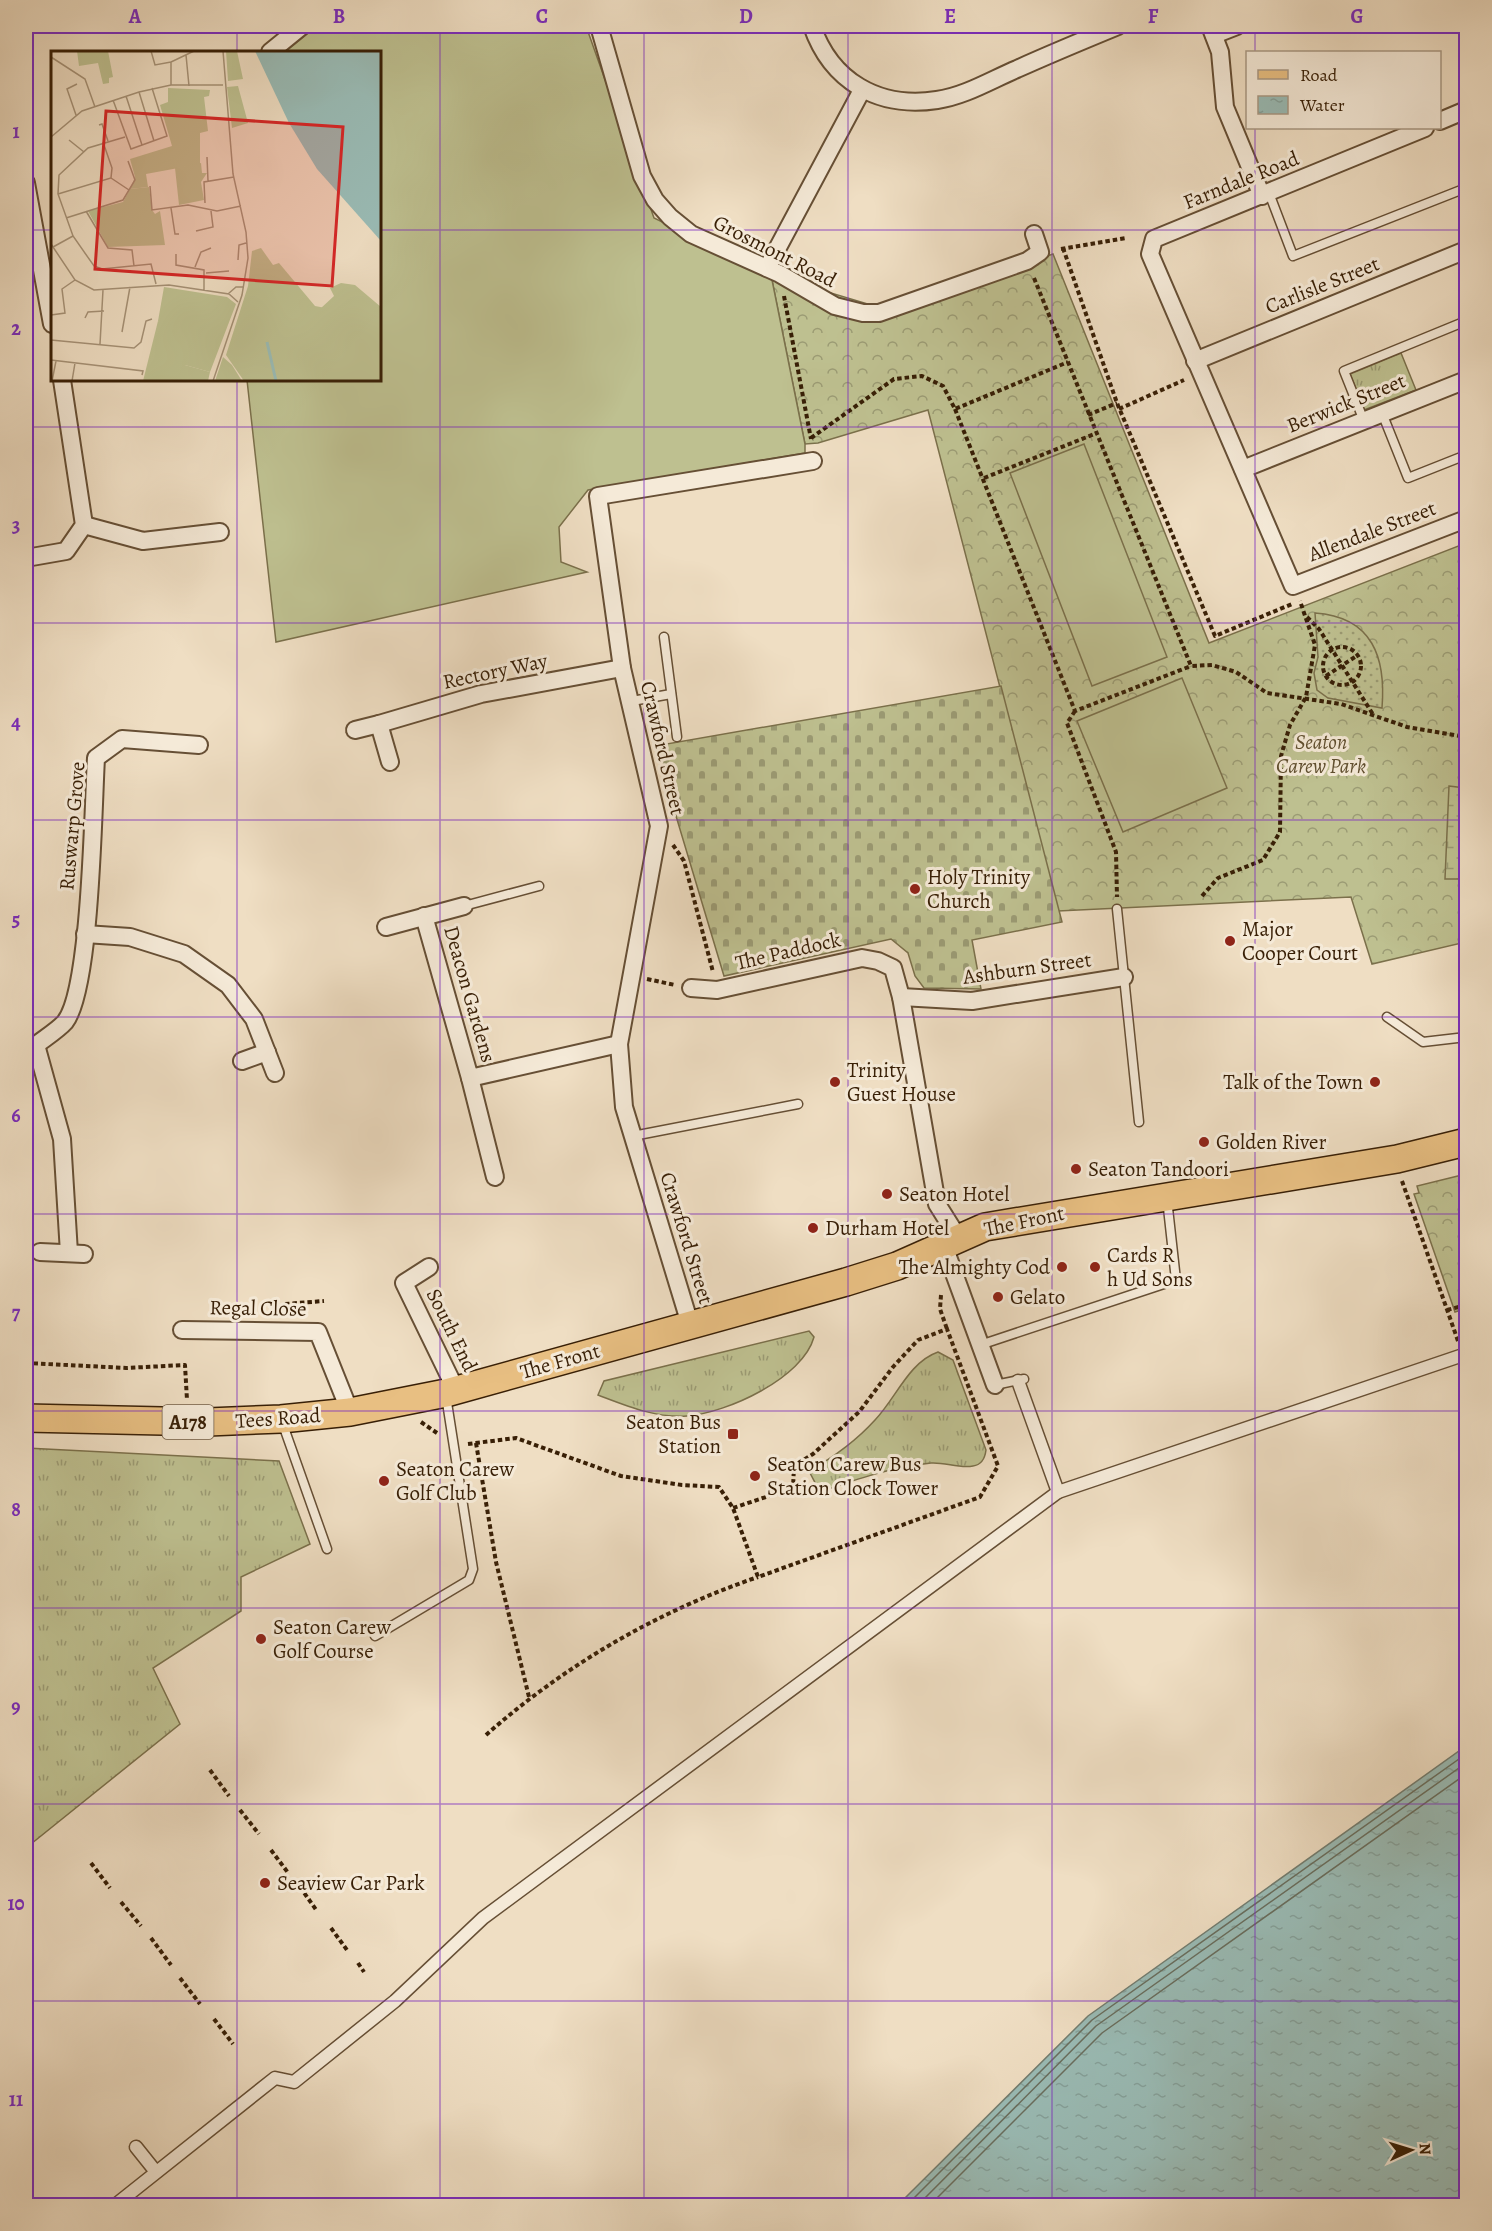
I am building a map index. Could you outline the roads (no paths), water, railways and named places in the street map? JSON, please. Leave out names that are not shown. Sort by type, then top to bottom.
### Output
[{"type":"main road","name":"The Front","points":[[451,1391],[846,1282],[897,1266],[985,1227],[1166,1195],[1364,1165],[1467,1142]]},
{"type":"main road","name":"Tees Road","points":[[26,1418],[208,1422],[281,1419],[350,1412],[451,1391]]},
{"type":"street","points":[[271,51],[302,26]]},
{"type":"street","name":"Grosmont Road","points":[[599,26],[639,167],[655,200],[691,234],[773,271],[835,306],[863,313],[879,313],[1027,261],[1041,252],[1034,234]]},
{"type":"street","points":[[812,26],[838,71],[862,90],[889,99],[936,100],[965,92],[1118,26]]},
{"type":"street","points":[[1237,26],[1212,30],[1220,52],[1225,106],[1265,194]]},
{"type":"street","points":[[773,271],[862,90]]},
{"type":"street","points":[[1441,121],[1467,110]]},
{"type":"street","name":"Farndale Road","points":[[1195,361],[1150,254],[1155,239],[1423,129]]},
{"type":"street","points":[[26,183],[51,319]]},
{"type":"street","name":"Carlisle Street","points":[[1195,361],[1467,250]]},
{"type":"street","points":[[1195,361],[1243,469]]},
{"type":"street","name":"Berwick Street","points":[[1243,469],[1467,380]]},
{"type":"street","points":[[26,558],[66,551],[84,525],[62,381]]},
{"type":"street","name":"Crawford Street","points":[[690,1324],[624,1107],[619,1044],[659,826],[644,769],[632,701],[622,668],[598,496],[813,461]]},
{"type":"street","name":"Allendale Street","points":[[1243,469],[1293,586],[1467,519]]},
{"type":"street","points":[[84,525],[143,541],[220,532]]},
{"type":"street","name":"Rectory Way","points":[[355,730],[481,694],[622,668]]},
{"type":"street","points":[[379,724],[390,762]]},
{"type":"street","name":"Ruswarp Grove","points":[[40,1252],[76,1253],[62,1139],[31,1045],[66,1021],[79,990],[86,934],[96,758],[122,738],[199,745]]},
{"type":"street","name":"Deacon Gardens","points":[[386,927],[464,906]]},
{"type":"street","name":"Deacon Gardens","points":[[424,916],[470,1078],[619,1044]]},
{"type":"street","points":[[86,934],[130,937],[184,954],[228,985],[254,1019],[275,1072]]},
{"type":"street","name":"The Paddock","points":[[691,988],[717,990],[862,958],[878,961],[893,968],[901,997]]},
{"type":"street","name":"Ashburn Street","points":[[901,997],[972,1001],[1124,977]]},
{"type":"street","points":[[901,997],[937,1204],[952,1242],[981,1345],[995,1385]]},
{"type":"street","points":[[242,1061],[267,1052]]},
{"type":"street","points":[[470,1078],[495,1177]]},
{"type":"street","name":"South End","points":[[429,1266],[404,1283],[451,1391]]},
{"type":"street","name":"Regal Close","points":[[182,1330],[318,1332],[350,1412]]},
{"type":"street","points":[[114,2205],[275,2078],[294,2082],[395,2001],[483,1918],[1058,1492],[1465,1355]]},
{"type":"street","points":[[1021,1380],[1058,1492]]},
{"type":"street","points":[[136,2147],[156,2172]]},
{"type":"lane","points":[[1265,194],[1293,256],[1467,188]]},
{"type":"lane","points":[[1364,421],[1344,370],[1467,321]]},
{"type":"lane","points":[[1382,413],[1408,478],[1467,455]]},
{"type":"lane","points":[[664,637],[677,737]]},
{"type":"lane","points":[[632,701],[671,694]]},
{"type":"lane","points":[[464,906],[539,886]]},
{"type":"lane","points":[[1117,909],[1139,1122]]},
{"type":"lane","points":[[1387,1017],[1424,1042],[1467,1037]]},
{"type":"lane","points":[[633,1136],[798,1104]]},
{"type":"lane","points":[[981,1345],[1176,1280],[1166,1195]]},
{"type":"lane","points":[[995,1385],[1021,1380]]},
{"type":"lane","points":[[375,1636],[469,1580],[473,1569],[454,1445],[451,1391]]},
{"type":"lane","points":[[281,1419],[327,1549]]},
{"type":"water","points":[[1466,1746],[1466,2205],[898,2205],[1088,2016]]},
{"type":"place","name":"Holy Trinity Church","points":[[915,889]]},
{"type":"place","name":"Major Cooper Court","points":[[1230,941]]},
{"type":"place","name":"Trinity Guest House","points":[[835,1082]]},
{"type":"place","name":"Talk of the Town","points":[[1375,1082]]},
{"type":"place","name":"Golden River","points":[[1204,1142]]},
{"type":"place","name":"Seaton Tandoori","points":[[1076,1169]]},
{"type":"place","name":"Seaton Hotel","points":[[887,1194]]},
{"type":"place","name":"Durham Hotel","points":[[813,1228]]},
{"type":"place","name":"The Almighty Cod","points":[[1062,1267]]},
{"type":"place","name":"Cards R h Ud Sons","points":[[1095,1267]]},
{"type":"place","name":"Gelato","points":[[998,1297]]},
{"type":"place","name":"Seaton Bus Station","points":[[733,1434]]},
{"type":"place","name":"Seaton Carew Bus Station Clock Tower","points":[[755,1476]]},
{"type":"place","name":"Seaton Carew Golf Club","points":[[384,1481]]},
{"type":"place","name":"Seaton Carew Golf Course","points":[[261,1639]]},
{"type":"place","name":"Seaview Car Park","points":[[265,1883]]},
{"type":"park label","name":"Seaton Carew Park","points":[[1321,754]]}]
